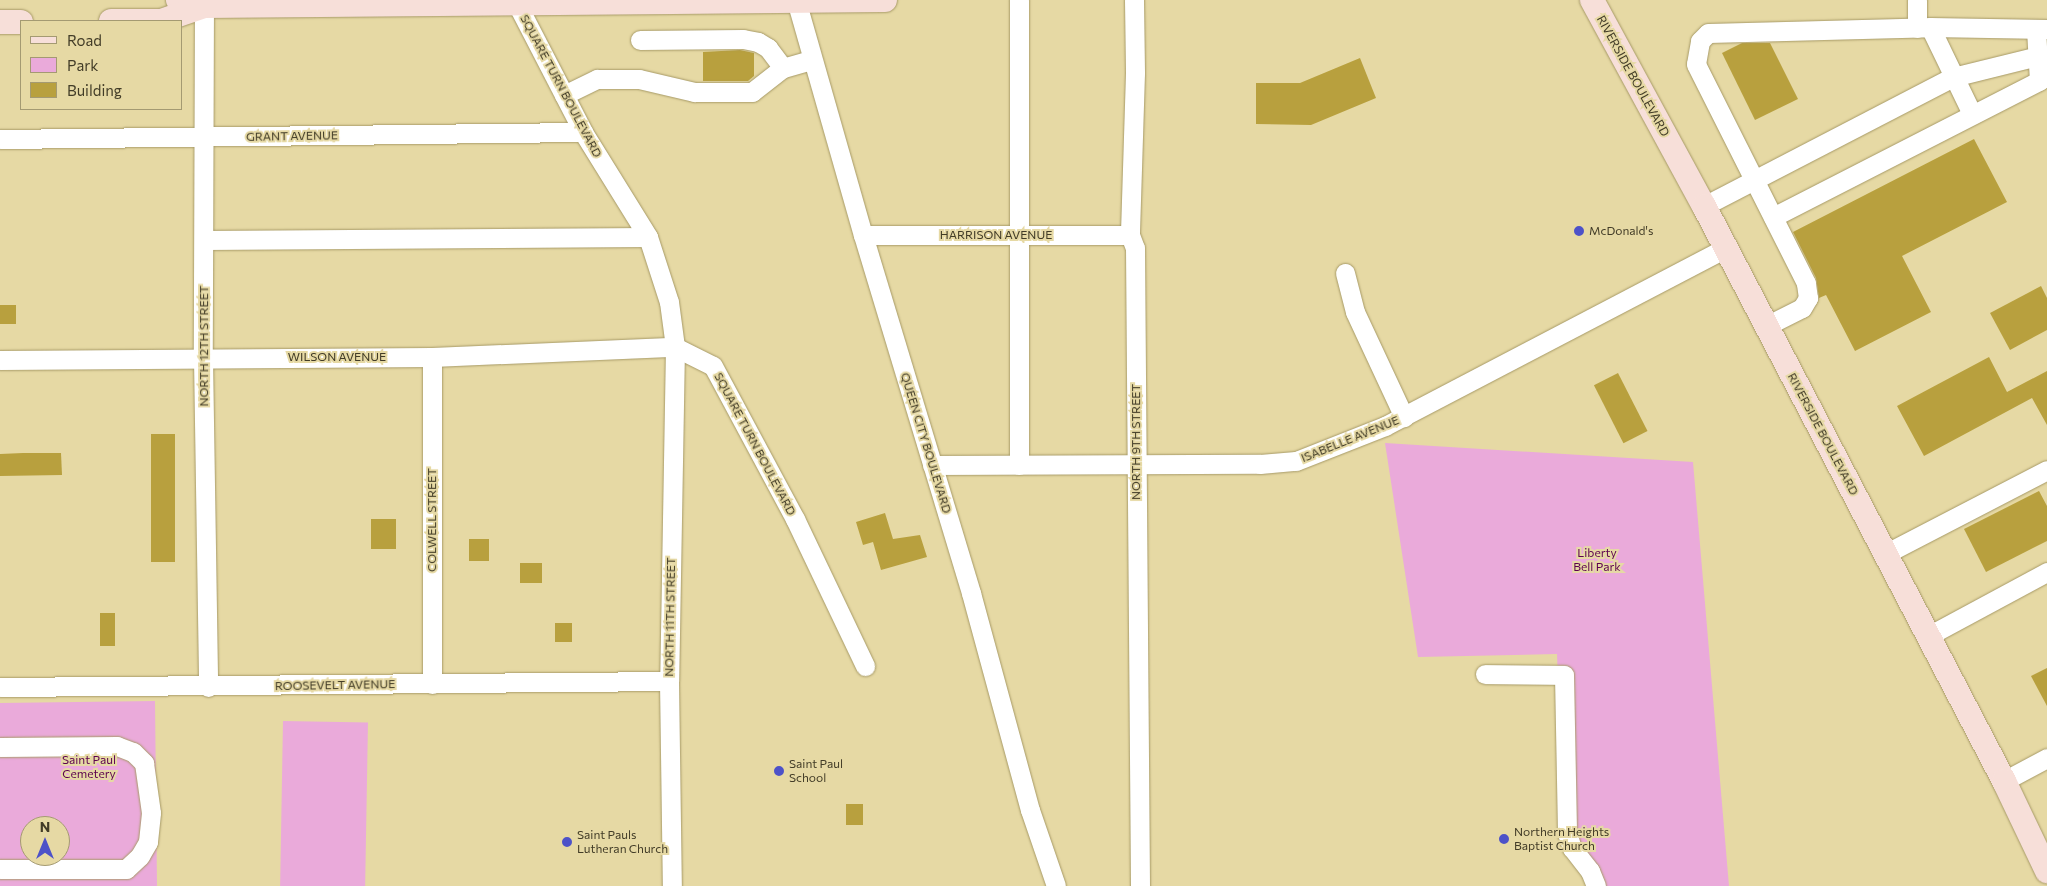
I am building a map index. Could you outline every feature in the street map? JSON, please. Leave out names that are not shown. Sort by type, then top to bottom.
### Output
[{"type":"main road","points":[[178,0],[204,3],[885,0]]},
{"type":"main road","name":"RIVERSIDE BOULEVARD","points":[[1592,0],[1726,248],[2004,781],[2047,871]]},
{"type":"main road","points":[[163,20],[204,3]]},
{"type":"main road","points":[[0,22],[20,22]]},
{"type":"street","name":"QUEEN CITY BOULEVARD","points":[[796,0],[811,60],[862,235],[971,593],[1030,810],[1056,886]]},
{"type":"street","points":[[1019,0],[1022,235],[1019,465]]},
{"type":"street","name":"NORTH 9TH STREET","points":[[1134,0],[1136,73],[1130,235],[1135,248],[1140,886]]},
{"type":"street","points":[[1917,0],[1924,28],[1972,114]]},
{"type":"street","name":"SQUARE TURN BOULEVARD","points":[[516,1],[583,132],[648,237],[670,302],[675,347],[713,366],[795,519],[865,666]]},
{"type":"street","name":"NORTH 12TH STREET","points":[[204,3],[203,358],[208,687]]},
{"type":"street","points":[[1766,326],[1802,308],[1808,298],[1806,283],[1773,218],[1696,64],[1696,52],[1708,33],[1924,28],[2041,29],[2038,56],[2039,81],[1773,218]]},
{"type":"street","points":[[640,40],[743,38],[758,42],[768,48],[783,68]]},
{"type":"street","points":[[1704,206],[1953,77],[2038,56]]},
{"type":"street","points":[[564,95],[597,79],[640,79],[694,92],[752,92],[783,68],[811,60]]},
{"type":"street","name":"GRANT AVENUE","points":[[0,139],[583,132]]},
{"type":"street","name":"HARRISON AVENUE","points":[[862,235],[1130,235]]},
{"type":"street","points":[[204,240],[648,237]]},
{"type":"street","name":"ISABELLE AVENUE","points":[[932,465],[1296,461],[1404,416],[1726,248]]},
{"type":"street","points":[[1345,273],[1354,312],[1404,416]]},
{"type":"street","name":"WILSON AVENUE","points":[[0,360],[432,357],[675,347]]},
{"type":"street","name":"NORTH 11TH STREET","points":[[672,886],[669,680],[675,347]]},
{"type":"street","name":"COLWELL STREET","points":[[432,357],[432,684]]},
{"type":"street","points":[[1885,554],[2047,470]]},
{"type":"street","points":[[1928,636],[2047,572]]},
{"type":"street","points":[[1485,674],[1564,675],[1567,833],[1572,848],[1590,871],[1596,886]]},
{"type":"street","name":"ROOSEVELT AVENUE","points":[[0,687],[208,687],[669,680]]},
{"type":"street","points":[[0,747],[117,746],[133,752],[144,763],[151,813],[148,842],[140,856],[126,869],[0,869]]},
{"type":"street","points":[[2004,781],[2047,758]]},
{"type":"green space","name":"Liberty Bell Park","points":[[1385,443],[1693,462],[1729,886],[1587,886],[1563,828],[1557,654],[1418,657]]},
{"type":"green space","name":"Saint Paul Cemetery","points":[[155,701],[157,886],[0,886],[0,703]]},
{"type":"green space","points":[[283,721],[368,722],[365,886],[280,886]]},
{"type":"building","points":[[1742,43],[1770,43],[1798,99],[1755,120],[1722,53]]},
{"type":"building","points":[[740,50],[754,53],[754,76],[748,81],[703,81],[703,52]]},
{"type":"building","points":[[1360,58],[1376,98],[1311,125],[1256,124],[1256,83],[1300,83]]},
{"type":"building","points":[[1974,139],[2007,202],[1902,256],[1931,312],[1855,351],[1826,295],[1819,298],[1816,278],[1793,232]]},
{"type":"building","points":[[2041,286],[2047,298],[2047,330],[2010,350],[1990,313]]},
{"type":"building","points":[[0,305],[16,305],[16,324],[0,324]]},
{"type":"building","points":[[1989,357],[2007,392],[2047,371],[2047,425],[2032,398],[1924,456],[1897,406]]},
{"type":"building","points":[[1618,373],[1648,431],[1623,443],[1594,385]]},
{"type":"building","points":[[151,434],[175,434],[175,562],[151,562]]},
{"type":"building","points":[[61,453],[62,475],[0,476],[0,454]]},
{"type":"building","points":[[2039,491],[2047,506],[2047,541],[1986,572],[1964,529]]},
{"type":"building","points":[[885,513],[893,539],[920,535],[927,557],[881,570],[873,542],[863,545],[856,522]]},
{"type":"building","points":[[371,519],[396,519],[396,549],[371,549]]},
{"type":"building","points":[[469,539],[489,539],[489,561],[469,561]]},
{"type":"building","points":[[520,563],[542,563],[542,583],[520,583]]},
{"type":"building","points":[[100,613],[115,613],[115,646],[100,646]]},
{"type":"building","points":[[555,623],[572,623],[572,642],[555,642]]},
{"type":"building","points":[[2047,668],[2047,706],[2031,676]]},
{"type":"building","points":[[846,804],[863,804],[863,825],[846,825]]},
{"type":"place","name":"McDonald's","points":[[1579,231]]},
{"type":"place","name":"Saint Paul School","points":[[779,771]]},
{"type":"place","name":"Northern Heights Baptist Church","points":[[1504,839]]},
{"type":"place","name":"Saint Pauls Lutheran Church","points":[[567,842]]}]
